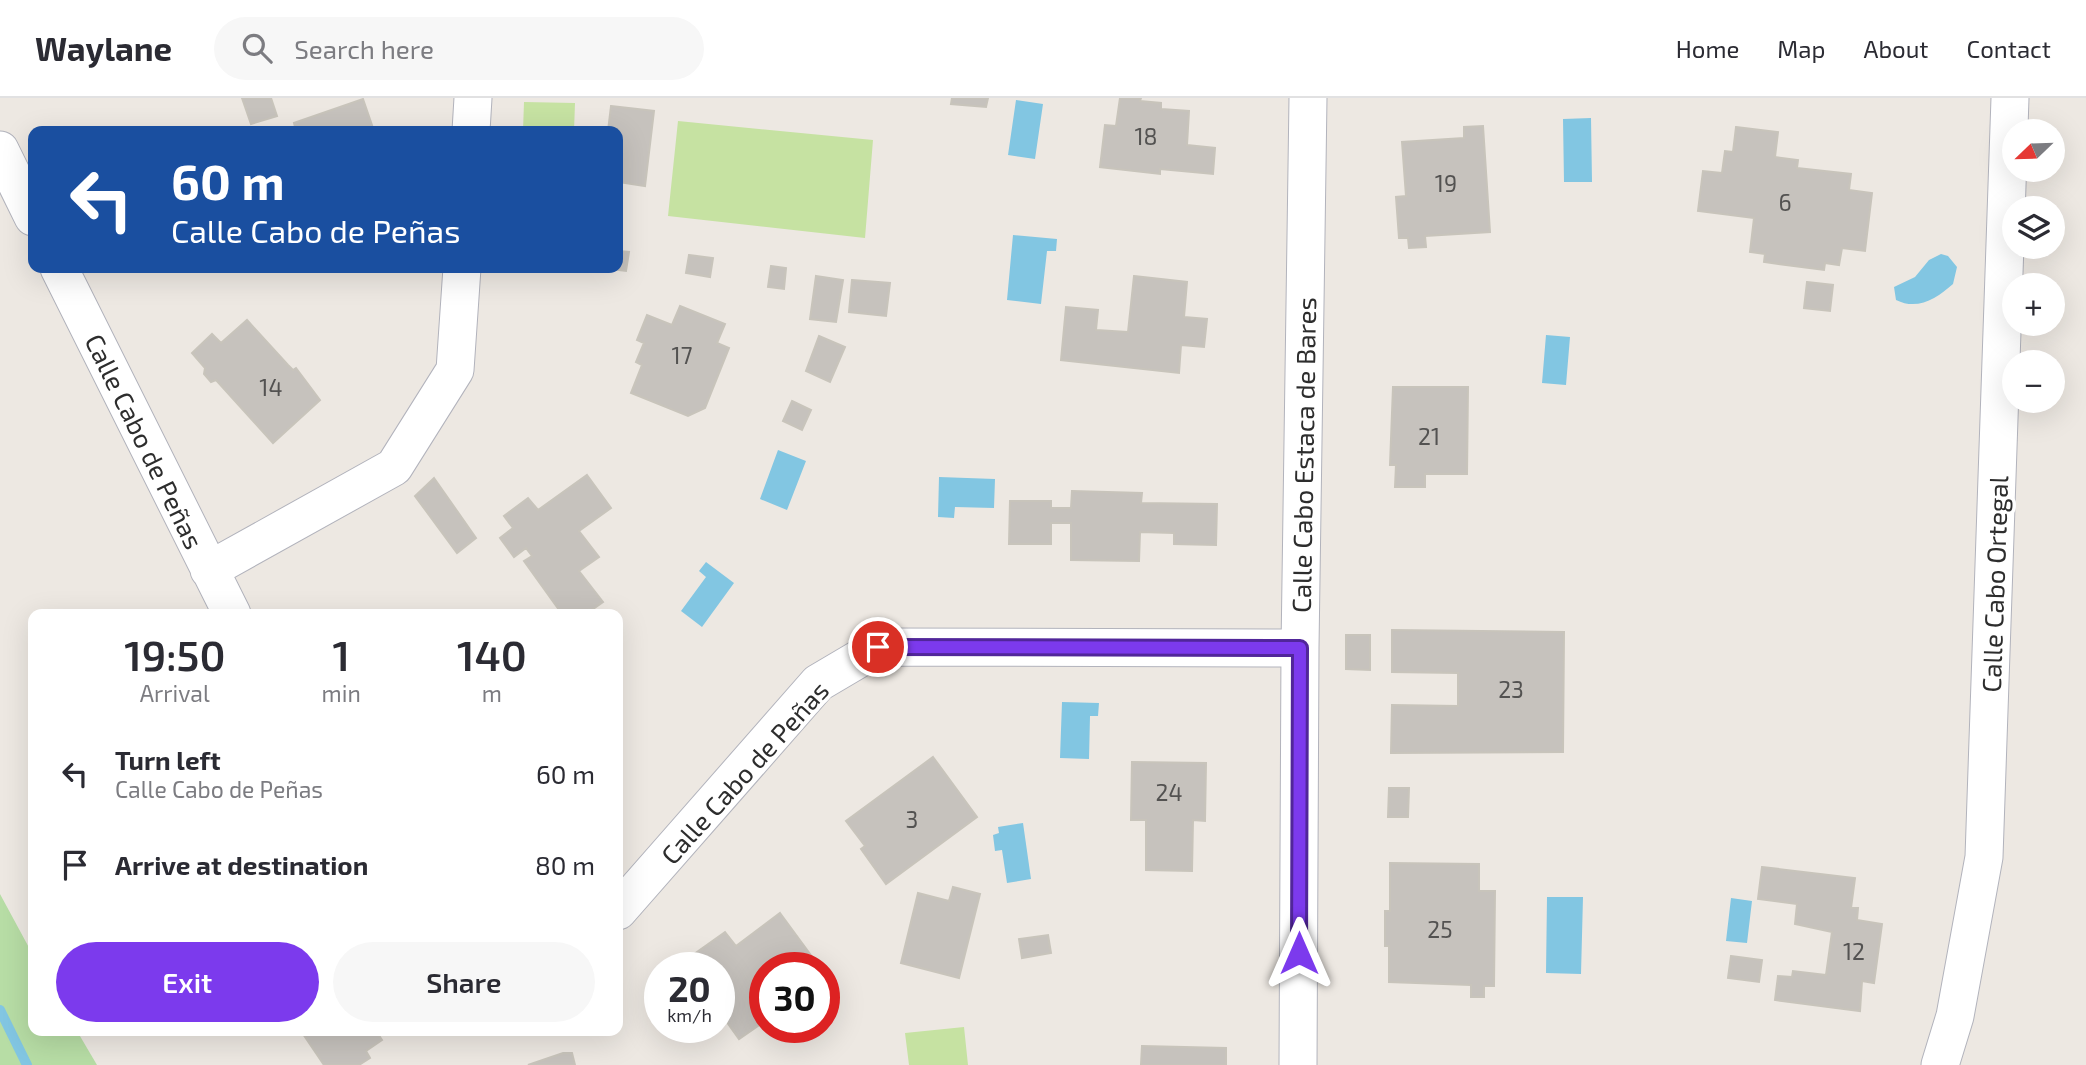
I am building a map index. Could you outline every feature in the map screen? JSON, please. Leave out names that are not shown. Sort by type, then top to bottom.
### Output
[{"type":"street","points":[[471,126],[474,98]]},
{"type":"street","name":"Calle Cabo Estaca de Bares","points":[[1298,1065],[1300,648],[1308,98]]},
{"type":"street","name":"Calle Cabo Ortegal","points":[[1940,1065],[1955,1016],[1984,857],[2010,98]]},
{"type":"street","points":[[0,150],[28,207]]},
{"type":"street","name":"Calle Cabo de Peñas","points":[[60,273],[229,609]]},
{"type":"street","points":[[209,570],[394,467],[455,370],[462,273]]},
{"type":"street","name":"Calle Cabo de Peñas","points":[[623,905],[818,683],[878,647],[1300,648]]},
{"type":"green space","points":[[524,102],[575,103],[574,126],[523,126]]},
{"type":"green space","points":[[678,121],[873,140],[865,238],[668,216]]},
{"type":"green space","points":[[0,894],[28,946],[28,1036],[80,1036],[97,1065],[0,1065]]},
{"type":"green space","points":[[964,1027],[968,1065],[909,1065],[905,1033]]},
{"type":"water","points":[[1016,100],[1043,104],[1035,159],[1008,155]]},
{"type":"water","points":[[1591,118],[1592,182],[1564,182],[1563,119]]},
{"type":"water","points":[[1013,235],[1057,239],[1056,251],[1047,251],[1041,304],[1007,300]]},
{"type":"water","points":[[1941,254],[1948,256],[1957,267],[1953,284],[1927,301],[1912,304],[1896,300],[1894,287],[1915,277],[1929,260]]},
{"type":"water","points":[[1546,335],[1570,337],[1566,385],[1542,383]]},
{"type":"water","points":[[778,450],[806,461],[787,510],[760,499]]},
{"type":"water","points":[[939,477],[995,479],[994,508],[955,507],[954,518],[938,517]]},
{"type":"water","points":[[706,562],[734,583],[702,627],[681,611],[706,577],[699,571]]},
{"type":"water","points":[[1062,702],[1099,703],[1098,716],[1090,716],[1089,759],[1060,758]]},
{"type":"water","points":[[1023,823],[1031,879],[1007,883],[1002,850],[995,851],[993,835],[999,833],[998,827]]},
{"type":"water","points":[[1547,897],[1583,897],[1581,974],[1546,973]]},
{"type":"water","points":[[1731,898],[1752,901],[1747,943],[1726,941]]},
{"type":"building","points":[[242,98],[271,98],[277,116],[251,124]]},
{"type":"building","points":[[952,98],[988,98],[986,107],[951,104]]},
{"type":"building","points":[[1120,98],[1141,98],[1140,101],[1161,103],[1161,109],[1189,111],[1187,145],[1215,148],[1213,174],[1160,169],[1160,174],[1100,167],[1105,125],[1116,126]]},
{"type":"building","points":[[363,99],[372,126],[295,126],[294,123]]},
{"type":"building","points":[[611,106],[654,111],[645,186],[623,183],[623,126],[609,126]]},
{"type":"building","points":[[1483,126],[1490,232],[1425,236],[1426,247],[1409,248],[1408,238],[1399,238],[1396,197],[1406,196],[1402,142],[1464,138],[1464,127]]},
{"type":"building","points":[[1736,127],[1778,132],[1775,157],[1798,160],[1797,168],[1851,174],[1849,190],[1872,193],[1865,251],[1842,248],[1839,265],[1825,263],[1824,270],[1764,262],[1765,254],[1750,252],[1754,218],[1698,211],[1703,171],[1722,173],[1725,151],[1733,152]]},
{"type":"building","points":[[623,251],[629,252],[626,271],[623,271]]},
{"type":"building","points":[[689,255],[713,258],[710,277],[686,273]]},
{"type":"building","points":[[771,266],[786,268],[784,289],[768,287]]},
{"type":"building","points":[[816,276],[843,280],[836,322],[810,319]]},
{"type":"building","points":[[1134,276],[1187,282],[1184,317],[1207,319],[1204,347],[1181,345],[1179,373],[1061,360],[1066,307],[1098,310],[1096,330],[1128,332]]},
{"type":"building","points":[[852,280],[890,283],[886,316],[849,312]]},
{"type":"building","points":[[1807,282],[1833,285],[1830,311],[1804,308]]},
{"type":"building","points":[[680,306],[725,324],[717,343],[729,348],[705,408],[688,416],[631,393],[642,365],[636,362],[644,343],[637,340],[647,315],[672,325]]},
{"type":"building","points":[[247,320],[293,370],[296,368],[320,400],[273,443],[216,380],[211,382],[204,374],[205,368],[192,353],[212,334],[221,343]]},
{"type":"building","points":[[819,336],[845,347],[830,382],[806,371]]},
{"type":"building","points":[[1393,387],[1468,387],[1467,474],[1425,474],[1425,487],[1395,487],[1396,465],[1390,465]]},
{"type":"building","points":[[792,401],[811,410],[802,430],[783,421]]},
{"type":"building","points":[[587,475],[611,508],[579,531],[599,557],[579,571],[603,602],[593,609],[558,609],[524,561],[532,556],[526,548],[514,557],[500,538],[513,528],[504,516],[528,498],[538,510]]},
{"type":"building","points":[[434,478],[476,538],[457,553],[415,496]]},
{"type":"building","points":[[1072,491],[1142,493],[1141,503],[1217,504],[1216,545],[1174,544],[1174,533],[1140,532],[1139,561],[1071,560],[1071,523],[1051,523],[1051,544],[1009,544],[1010,501],[1051,501],[1051,508],[1071,508]]},
{"type":"building","points":[[1392,630],[1564,632],[1563,752],[1391,753],[1392,705],[1458,706],[1458,673],[1392,672]]},
{"type":"building","points":[[1346,635],[1370,635],[1370,670],[1346,669]]},
{"type":"building","points":[[933,757],[977,817],[886,884],[861,849],[865,846],[846,821]]},
{"type":"building","points":[[1132,762],[1206,763],[1205,821],[1193,820],[1192,871],[1146,870],[1146,820],[1131,820]]},
{"type":"building","points":[[1389,788],[1409,788],[1408,817],[1388,817]]},
{"type":"building","points":[[1390,863],[1479,864],[1479,891],[1495,891],[1494,986],[1484,986],[1484,997],[1471,997],[1471,985],[1389,982],[1385,911],[1390,911]]},
{"type":"building","points":[[1762,867],[1855,878],[1851,908],[1858,908],[1857,920],[1882,924],[1874,983],[1862,981],[1860,1011],[1775,1000],[1778,976],[1792,977],[1793,971],[1826,975],[1832,932],[1795,924],[1797,904],[1758,899]]},
{"type":"building","points":[[953,887],[980,894],[959,978],[901,963],[918,893],[949,901]]},
{"type":"building","points":[[780,913],[809,952],[749,952],[749,1032],[739,1039],[735,1033],[735,952],[697,952],[725,932],[736,946]]},
{"type":"building","points":[[1048,935],[1051,953],[1022,958],[1019,939]]},
{"type":"building","points":[[1731,956],[1762,960],[1759,982],[1728,978]]},
{"type":"building","points":[[304,1036],[379,1036],[382,1040],[366,1051],[370,1058],[359,1065],[324,1065]]},
{"type":"building","points":[[1142,1046],[1226,1048],[1226,1065],[1141,1065]]},
{"type":"building","points":[[563,1053],[572,1053],[575,1065],[528,1065]]},
{"type":"waterway","points":[[0,1010],[27,1065]]},
{"type":"route","points":[[878,647],[1300,648],[1299,953]]}]
